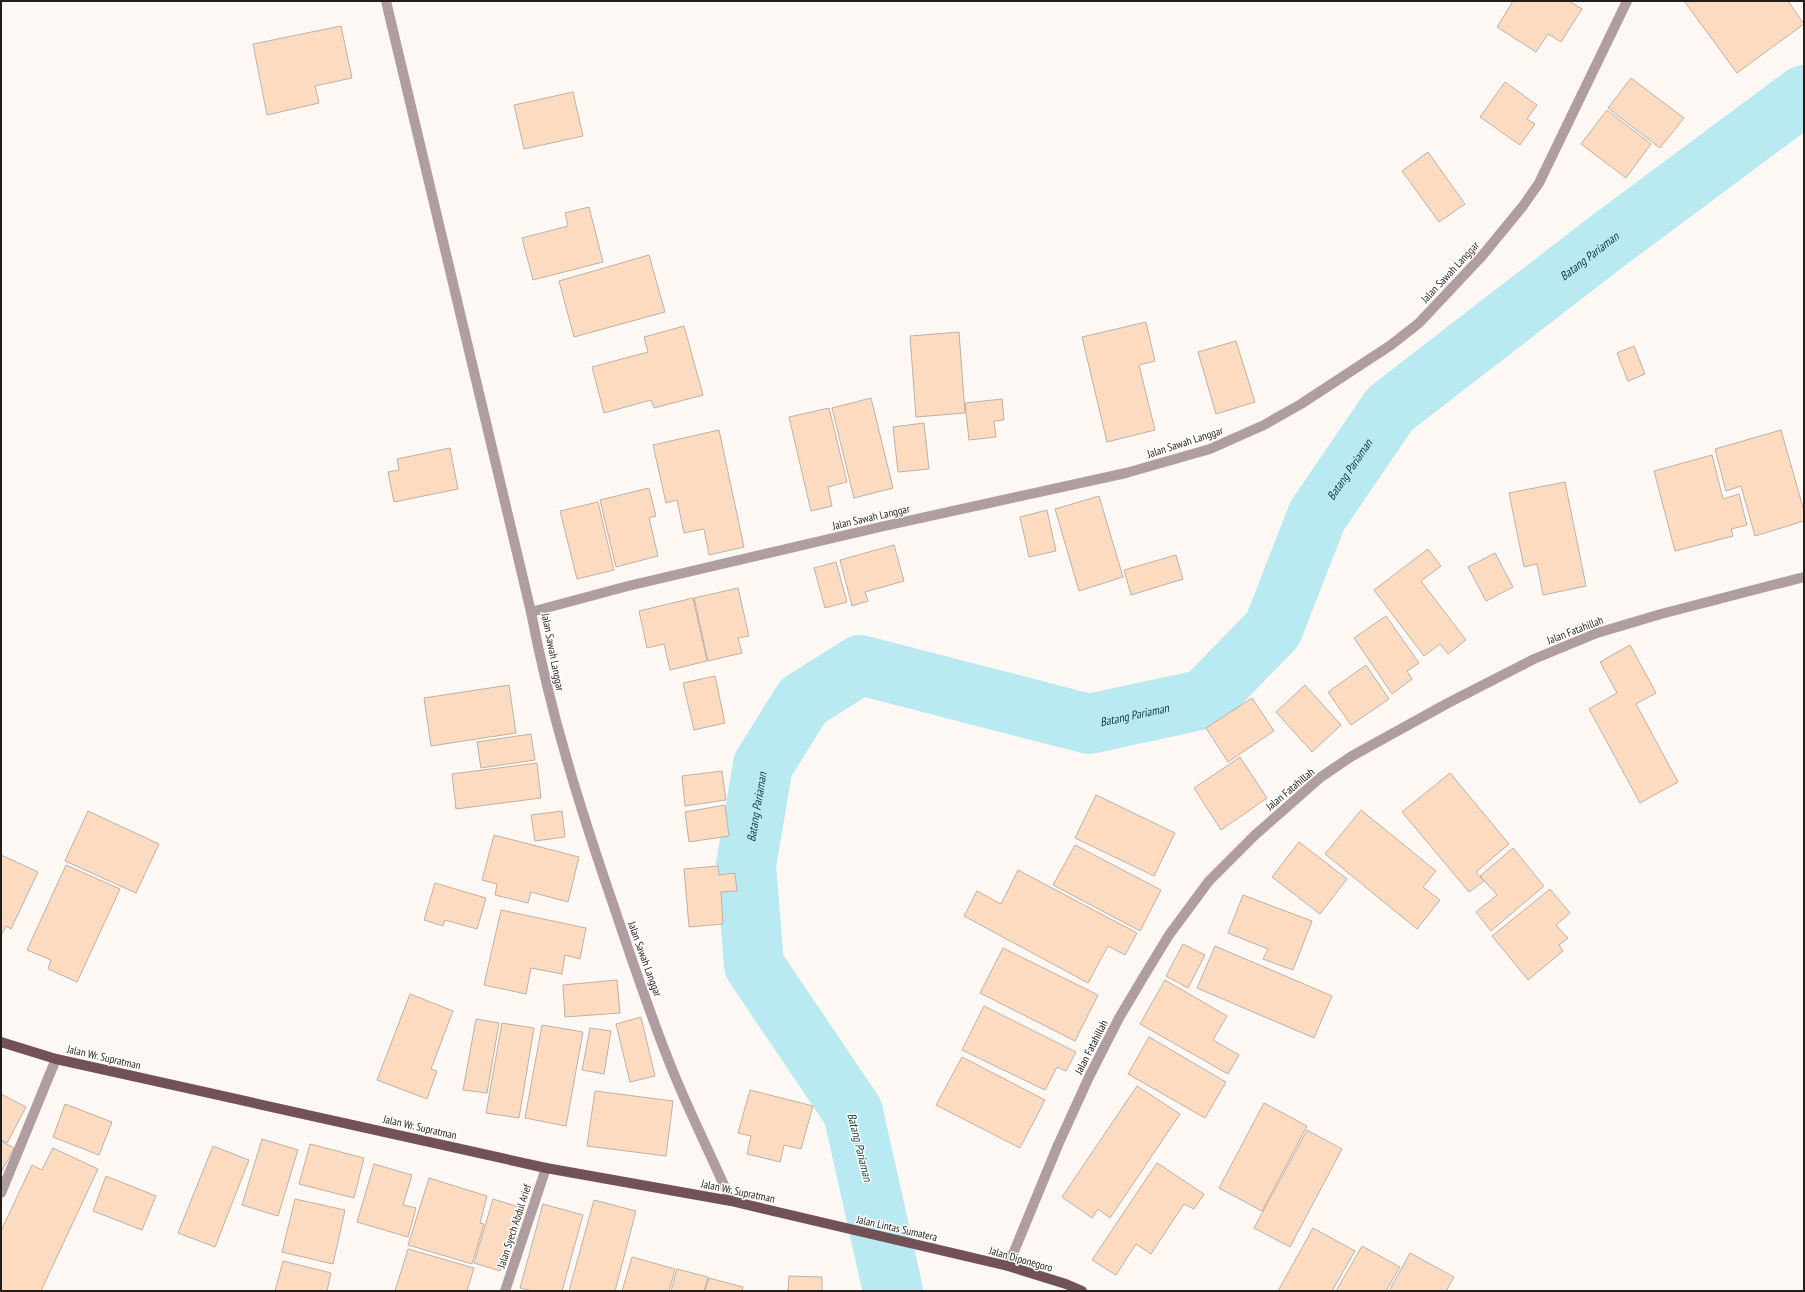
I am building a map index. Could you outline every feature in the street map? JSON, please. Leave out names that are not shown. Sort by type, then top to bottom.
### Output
[{"type":"main road","name":"Jalan Wr. Supratman","points":[[1,1042],[56,1059],[546,1168],[731,1201],[836,1226]]},
{"type":"main road","name":"Jalan Lintas Sumatera","points":[[836,1226],[952,1254]]},
{"type":"main road","name":"Jalan Diponegoro","points":[[952,1254],[1008,1266],[1066,1284],[1082,1291]]},
{"type":"street","points":[[386,1],[531,612]]},
{"type":"street","name":"Jalan Sawah Langgar","points":[[731,1201],[672,1070],[600,867],[573,782],[551,704],[531,612],[628,586],[873,529],[1126,473],[1210,449],[1264,425],[1301,404],[1391,345],[1419,323],[1482,256],[1523,206],[1539,183],[1627,1]]},
{"type":"street","name":"Jalan Fatahillah","points":[[1008,1266],[1058,1145],[1089,1077],[1119,1018],[1169,935],[1209,881],[1255,835],[1321,777],[1352,756],[1448,703],[1534,659],[1597,633],[1668,612],[1804,578]]},
{"type":"street","points":[[1,1193],[56,1059]]},
{"type":"street","name":"Jalan Syech Abdul Arief","points":[[505,1291],[546,1168]]},
{"type":"building","points":[[1513,1],[1569,1],[1582,9],[1561,42],[1548,34],[1536,52],[1497,27]]},
{"type":"building","points":[[1684,1],[1788,1],[1804,24],[1737,73]]},
{"type":"building","points":[[341,26],[352,78],[315,86],[319,103],[267,115],[253,44]]},
{"type":"building","points":[[1631,78],[1684,118],[1660,148],[1608,108]]},
{"type":"building","points":[[1505,82],[1537,105],[1527,119],[1535,124],[1520,145],[1480,117]]},
{"type":"building","points":[[573,92],[583,136],[524,149],[514,105]]},
{"type":"building","points":[[1607,110],[1651,144],[1626,178],[1581,144]]},
{"type":"building","points":[[1428,152],[1465,204],[1439,222],[1402,171]]},
{"type":"building","points":[[589,207],[603,262],[533,280],[522,238],[568,226],[565,213]]},
{"type":"building","points":[[649,255],[665,312],[574,337],[559,281]]},
{"type":"building","points":[[1146,322],[1155,361],[1139,365],[1155,430],[1107,442],[1082,337]]},
{"type":"building","points":[[684,326],[703,395],[654,408],[651,400],[604,413],[592,367],[648,352],[644,337]]},
{"type":"building","points":[[959,332],[965,413],[916,417],[910,336]]},
{"type":"building","points":[[1236,341],[1255,402],[1216,414],[1198,352]]},
{"type":"building","points":[[1634,346],[1645,374],[1628,381],[1617,353]]},
{"type":"building","points":[[871,398],[893,488],[854,498],[832,408]]},
{"type":"building","points":[[1002,399],[1004,420],[994,421],[996,437],[969,440],[965,403]]},
{"type":"building","points":[[829,408],[847,482],[828,487],[832,506],[811,511],[789,417]]},
{"type":"building","points":[[924,423],[929,469],[898,472],[893,427]]},
{"type":"building","points":[[719,430],[744,547],[709,555],[704,529],[684,533],[677,500],[666,503],[653,445]]},
{"type":"building","points":[[1781,430],[1804,511],[1804,521],[1755,536],[1741,486],[1726,491],[1715,449]]},
{"type":"building","points":[[450,448],[458,489],[394,502],[388,472],[399,470],[397,459]]},
{"type":"building","points":[[1712,455],[1723,499],[1739,494],[1747,525],[1731,529],[1733,536],[1675,551],[1654,471]]},
{"type":"building","points":[[1565,482],[1586,586],[1543,595],[1537,564],[1524,567],[1509,493]]},
{"type":"building","points":[[649,488],[656,516],[649,518],[658,556],[616,567],[600,500]]},
{"type":"building","points":[[1099,496],[1123,577],[1079,591],[1055,509]]},
{"type":"building","points":[[598,502],[614,570],[577,579],[560,511]]},
{"type":"building","points":[[1047,510],[1056,551],[1029,557],[1020,517]]},
{"type":"building","points":[[894,545],[904,581],[865,592],[868,601],[852,606],[840,560]]},
{"type":"building","points":[[1428,549],[1441,566],[1421,581],[1466,640],[1448,654],[1440,644],[1424,656],[1374,590]]},
{"type":"building","points":[[1495,553],[1513,587],[1486,601],[1468,567]]},
{"type":"building","points":[[1176,555],[1183,579],[1131,595],[1124,570]]},
{"type":"building","points":[[836,562],[847,602],[825,608],[814,568]]},
{"type":"building","points":[[738,588],[749,636],[738,638],[742,653],[708,661],[694,598]]},
{"type":"building","points":[[693,598],[707,661],[670,670],[664,644],[647,648],[639,611]]},
{"type":"building","points":[[1386,616],[1419,663],[1407,671],[1412,679],[1392,694],[1354,638]]},
{"type":"building","points":[[1630,645],[1656,693],[1636,704],[1678,782],[1640,803],[1589,709],[1617,693],[1600,662]]},
{"type":"building","points":[[1366,665],[1389,699],[1351,725],[1328,692]]},
{"type":"building","points":[[715,676],[725,723],[694,730],[683,683]]},
{"type":"building","points":[[509,685],[516,733],[431,746],[424,698]]},
{"type":"building","points":[[1305,685],[1341,725],[1312,752],[1276,712]]},
{"type":"building","points":[[1252,698],[1274,731],[1228,762],[1206,728]]},
{"type":"building","points":[[531,734],[535,760],[481,768],[477,742]]},
{"type":"building","points":[[1240,757],[1267,798],[1221,830],[1194,788]]},
{"type":"building","points":[[537,763],[541,798],[456,809],[452,774]]},
{"type":"building","points":[[722,771],[726,800],[685,806],[682,776]]},
{"type":"building","points":[[1450,773],[1509,844],[1476,872],[1484,881],[1469,892],[1402,812]]},
{"type":"building","points":[[1096,795],[1175,833],[1154,876],[1075,838]]},
{"type":"building","points":[[725,805],[729,836],[689,842],[685,812]]},
{"type":"building","points":[[1361,810],[1436,871],[1423,887],[1440,900],[1417,929],[1325,854]]},
{"type":"building","points":[[88,811],[159,844],[136,893],[65,861]]},
{"type":"building","points":[[562,811],[565,837],[535,841],[531,815]]},
{"type":"building","points":[[494,835],[579,857],[568,902],[531,892],[528,903],[495,895],[497,884],[482,880]]},
{"type":"building","points":[[1299,842],[1347,879],[1320,914],[1272,877]]},
{"type":"building","points":[[1075,845],[1161,890],[1140,931],[1053,885]]},
{"type":"building","points":[[1513,848],[1544,886],[1491,931],[1476,912],[1497,895],[1480,876]]},
{"type":"building","points":[[1,855],[38,872],[11,929],[6,926],[1,936]]},
{"type":"building","points":[[66,865],[120,889],[77,982],[48,969],[51,960],[27,950]]},
{"type":"building","points":[[718,866],[719,875],[735,873],[737,891],[721,892],[723,924],[689,927],[684,869]]},
{"type":"building","points":[[1018,870],[1137,933],[1125,955],[1108,946],[1088,983],[964,916],[977,891],[1001,904]]},
{"type":"building","points":[[435,883],[486,898],[477,929],[445,920],[443,926],[424,920]]},
{"type":"building","points":[[1550,889],[1570,913],[1556,925],[1568,938],[1559,945],[1563,951],[1528,980],[1492,936]]},
{"type":"building","points":[[1243,895],[1312,921],[1293,970],[1263,959],[1268,949],[1228,933]]},
{"type":"building","points":[[501,910],[586,928],[580,959],[565,955],[562,974],[531,968],[526,994],[484,985]]},
{"type":"building","points":[[1183,944],[1205,955],[1188,988],[1166,976]]},
{"type":"building","points":[[1215,946],[1332,996],[1314,1038],[1197,988]]},
{"type":"building","points":[[1003,948],[1098,995],[1075,1041],[980,993]]},
{"type":"building","points":[[617,980],[620,1013],[565,1017],[563,985]]},
{"type":"building","points":[[1165,980],[1227,1016],[1213,1040],[1239,1055],[1228,1074],[1140,1024]]},
{"type":"building","points":[[410,994],[453,1011],[431,1069],[437,1071],[427,1099],[377,1080]]},
{"type":"building","points":[[984,1006],[1076,1052],[1066,1071],[1057,1067],[1045,1090],[962,1050]]},
{"type":"building","points":[[641,1017],[655,1076],[630,1082],[616,1024]]},
{"type":"building","points":[[476,1019],[499,1023],[487,1093],[463,1090]]},
{"type":"building","points":[[502,1023],[534,1028],[519,1118],[486,1113]]},
{"type":"building","points":[[542,1025],[583,1032],[566,1126],[525,1118]]},
{"type":"building","points":[[590,1028],[611,1031],[604,1074],[582,1070]]},
{"type":"building","points":[[1149,1037],[1226,1082],[1205,1118],[1128,1074]]},
{"type":"building","points":[[962,1057],[1045,1100],[1020,1148],[936,1105]]},
{"type":"building","points":[[1137,1086],[1180,1114],[1110,1218],[1098,1209],[1092,1218],[1062,1197]]},
{"type":"building","points":[[750,1090],[813,1106],[801,1149],[784,1145],[780,1162],[747,1154],[751,1136],[738,1133]]},
{"type":"building","points":[[595,1091],[673,1101],[666,1156],[587,1146]]},
{"type":"building","points":[[1,1094],[26,1107],[7,1143],[1,1140]]},
{"type":"building","points":[[1264,1103],[1307,1126],[1262,1211],[1219,1188]]},
{"type":"building","points":[[65,1104],[112,1122],[99,1155],[53,1137]]},
{"type":"building","points":[[1307,1130],[1342,1149],[1290,1247],[1254,1228]]},
{"type":"building","points":[[262,1139],[298,1150],[278,1216],[242,1205]]},
{"type":"building","points":[[1,1141],[14,1148],[1,1173]]},
{"type":"building","points":[[310,1144],[364,1158],[354,1198],[299,1184]]},
{"type":"building","points":[[213,1146],[249,1160],[215,1247],[178,1233]]},
{"type":"building","points":[[53,1148],[98,1169],[41,1291],[1,1290],[1,1231],[32,1165],[42,1170]]},
{"type":"building","points":[[1157,1163],[1204,1194],[1194,1209],[1184,1204],[1151,1254],[1136,1244],[1116,1275],[1092,1260]]},
{"type":"building","points":[[374,1164],[412,1175],[403,1205],[416,1208],[408,1237],[357,1222]]},
{"type":"building","points":[[106,1176],[156,1196],[142,1230],[93,1211]]},
{"type":"building","points":[[429,1178],[487,1196],[480,1223],[484,1224],[472,1264],[408,1245]]},
{"type":"building","points":[[295,1199],[345,1210],[333,1264],[282,1252]]},
{"type":"building","points":[[493,1199],[519,1207],[500,1271],[474,1263]]},
{"type":"building","points":[[594,1200],[636,1211],[615,1291],[569,1291]]},
{"type":"building","points":[[543,1204],[583,1215],[562,1291],[532,1291],[520,1288]]},
{"type":"building","points":[[1313,1228],[1355,1251],[1332,1291],[1278,1291]]},
{"type":"building","points":[[1362,1246],[1400,1267],[1386,1291],[1336,1291]]},
{"type":"building","points":[[408,1249],[474,1268],[467,1291],[395,1291]]},
{"type":"building","points":[[1410,1253],[1454,1277],[1446,1291],[1389,1291]]},
{"type":"building","points":[[632,1257],[675,1269],[669,1291],[622,1291]]},
{"type":"building","points":[[283,1261],[331,1273],[327,1291],[275,1291]]},
{"type":"building","points":[[677,1269],[708,1277],[704,1291],[671,1291]]},
{"type":"building","points":[[789,1276],[822,1277],[822,1291],[788,1291]]},
{"type":"building","points":[[709,1278],[743,1287],[742,1291],[705,1291]]},
{"type":"waterway","name":"Batang Pariaman","points":[[893,1291],[853,1112],[754,965],[746,865],[763,765],[803,701],[860,665],[1089,724],[1205,699],[1273,629],[1317,516],[1390,409],[1605,243],[1804,95]]}]
